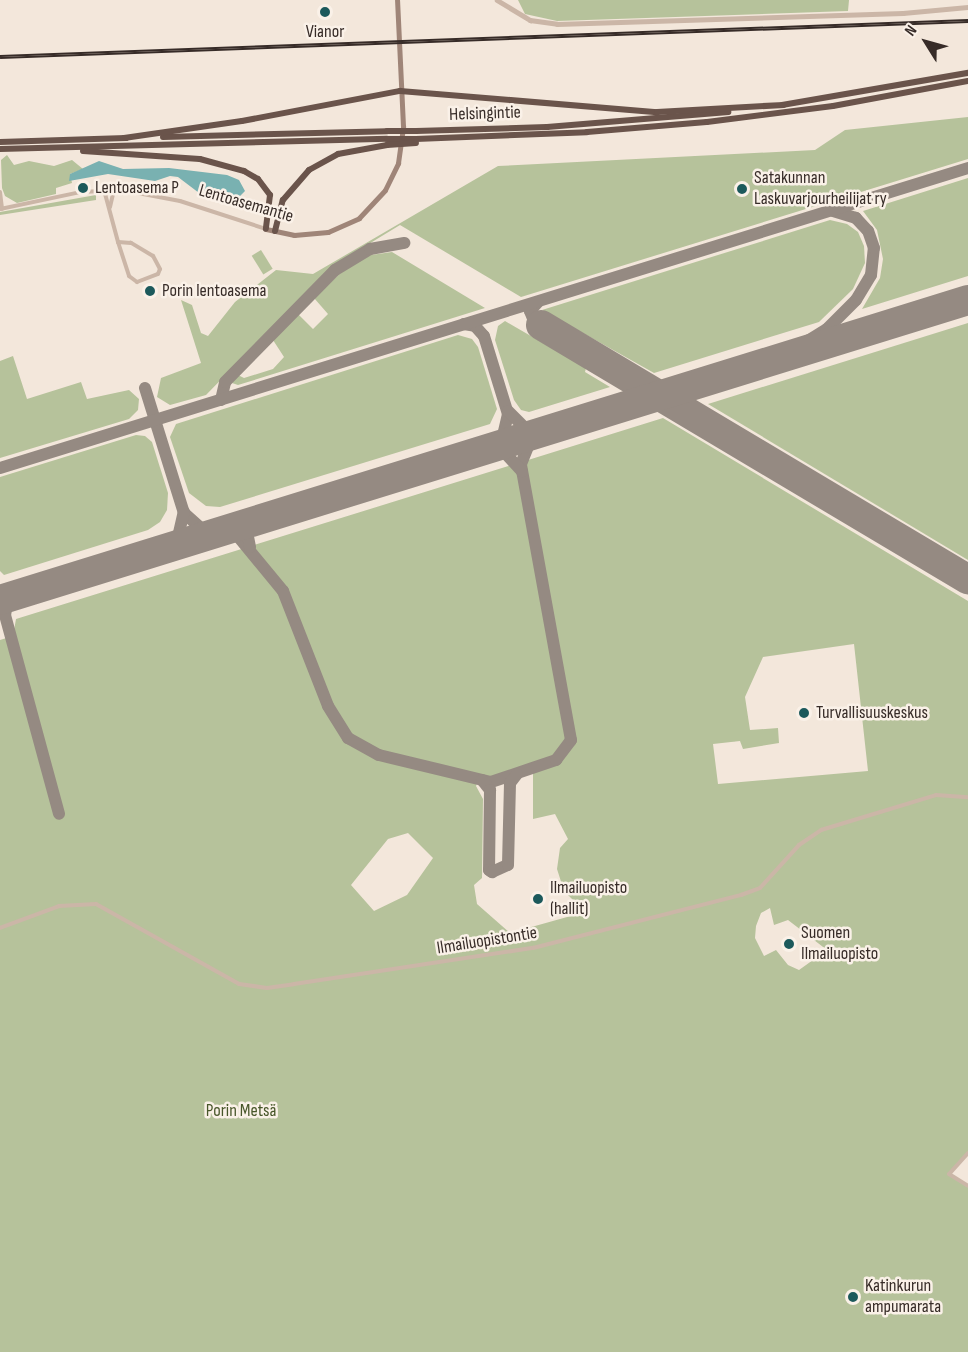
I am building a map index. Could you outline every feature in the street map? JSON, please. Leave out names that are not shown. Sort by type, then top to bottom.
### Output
[{"type":"highway","name":"Helsingintie","points":[[0,142],[416,131],[634,121],[784,105],[968,73]]},
{"type":"highway","name":"Helsingintie","points":[[0,149],[416,141],[718,121],[968,81]]},
{"type":"highway","points":[[124,138],[242,121],[400,91],[657,112],[784,105]]},
{"type":"highway","points":[[275,231],[283,200],[309,170],[338,154],[387,142]]},
{"type":"highway","points":[[34,149],[159,154],[234,166],[258,179],[267,189],[271,209],[266,229]]},
{"type":"main road","name":"Lentoasemantie","points":[[266,229],[294,235],[328,232],[359,218],[378,200],[395,172],[401,148],[397,0]]},
{"type":"street","points":[[496,0],[530,20],[557,24],[903,13],[968,7]]},
{"type":"street","points":[[104,190],[118,242],[132,280],[137,282],[158,274],[160,269],[153,256],[131,243],[118,242]]},
{"type":"street","points":[[110,207],[114,190]]},
{"type":"street","name":"Lentoasemantie","points":[[1,209],[114,190],[154,194],[266,229]]},
{"type":"street","points":[[0,192],[1,209]]},
{"type":"street","name":"Ilmailuopistontie","points":[[0,928],[69,903],[96,904],[239,984],[276,987],[533,948],[741,895],[760,888],[799,845],[822,830],[936,795],[968,797]]},
{"type":"street","points":[[968,1153],[949,1174],[968,1186]]},
{"type":"green space","points":[[518,0],[849,0],[848,11],[557,21],[525,14]]},
{"type":"green space","points":[[968,117],[968,159],[521,297],[400,225],[331,267],[206,395],[170,405],[157,397],[161,378],[201,363],[181,300],[192,305],[201,333],[208,336],[235,302],[276,270],[313,274],[498,166],[815,150],[845,130]]},
{"type":"green space","points":[[7,155],[14,165],[29,161],[54,166],[72,160],[83,169],[70,174],[72,183],[56,188],[56,194],[17,203],[5,196],[2,188],[1,160]]},
{"type":"green space","points":[[968,178],[968,276],[862,309],[880,278],[883,259],[877,230],[863,211]]},
{"type":"green space","points":[[96,195],[96,200],[0,215],[0,212]]},
{"type":"green space","points":[[830,220],[847,224],[858,232],[864,246],[865,263],[853,289],[819,322],[654,373],[542,310]]},
{"type":"green space","points":[[261,250],[273,269],[263,274],[252,256]]},
{"type":"green space","points":[[392,252],[485,308],[238,385],[232,383],[236,374],[244,378],[273,369],[284,357],[273,340],[298,314],[313,329],[328,314],[314,298],[347,267],[364,256]]},
{"type":"green space","points":[[505,321],[586,368],[585,372],[610,387],[529,412],[521,410],[514,400],[495,340],[498,326]]},
{"type":"green space","points":[[968,323],[968,560],[708,404]]},
{"type":"green space","points":[[458,335],[472,339],[478,347],[497,409],[490,424],[220,507],[206,506],[189,493],[170,437],[176,424]]},
{"type":"green space","points":[[13,356],[27,399],[81,382],[87,399],[129,390],[139,399],[138,410],[129,419],[0,458],[0,361]]},
{"type":"green space","name":"Porin Metsä","points":[[663,418],[968,601],[968,1153],[949,1174],[968,1186],[968,1352],[0,1352],[0,640],[13,636],[16,619]],"holes":[[[854,644],[868,771],[718,784],[713,744],[740,741],[743,749],[779,743],[778,728],[750,730],[745,697],[763,657]],[[533,764],[533,819],[555,814],[568,839],[560,848],[557,869],[564,891],[585,912],[510,933],[477,904],[474,885],[482,878],[483,799],[476,786],[480,777],[497,777]],[[408,833],[433,858],[407,895],[374,911],[351,885],[388,839]],[[770,908],[774,925],[788,920],[827,950],[799,970],[788,965],[776,950],[764,956],[755,938],[756,926],[761,913]]]},
{"type":"green space","points":[[136,435],[145,436],[152,442],[168,493],[167,510],[160,522],[148,530],[4,575],[0,571],[0,477]]},
{"type":"water","points":[[99,161],[123,169],[169,168],[227,175],[239,180],[245,191],[238,198],[220,201],[203,196],[178,177],[170,176],[155,181],[108,174],[69,181],[70,174]]},
{"type":"taxiway","points":[[0,468],[968,168]]},
{"type":"taxiway","points":[[780,358],[827,329],[856,300],[871,275],[874,248],[868,231],[856,218],[833,211]]},
{"type":"taxiway","points":[[221,400],[225,382],[335,270],[370,249],[404,243]]},
{"type":"taxiway","points":[[534,321],[530,311],[538,302]]},
{"type":"taxiway","points":[[464,324],[475,326],[484,336],[508,414],[503,435],[482,450]]},
{"type":"taxiway","points":[[145,388],[184,513],[202,529],[236,534],[283,591],[328,706],[348,738],[379,755],[491,782],[556,760],[571,740],[521,464],[530,442],[546,430]]},
{"type":"taxiway","points":[[508,411],[525,428],[546,430]]},
{"type":"taxiway","points":[[483,450],[505,453],[522,471]]},
{"type":"taxiway","points":[[159,550],[178,537],[184,512]]},
{"type":"taxiway","points":[[250,547],[247,532],[260,519]]},
{"type":"taxiway","points":[[18,594],[7,604],[5,615],[59,814]]},
{"type":"taxiway","points":[[482,780],[490,790],[489,870],[492,872],[508,865],[510,783],[517,774]]},
{"type":"runway","points":[[0,600],[968,300]]},
{"type":"runway","points":[[541,325],[968,580]]},
{"type":"railway","points":[[0,57],[968,21]]},
{"type":"place","name":"Vianor","points":[[325,12]]},
{"type":"place","name":"Lentoasema P","points":[[83,188]]},
{"type":"place","name":"Satakunnan Laskuvarjourheilijat ry","points":[[742,189]]},
{"type":"place","name":"Porin lentoasema","points":[[150,291]]},
{"type":"place","name":"Turvallisuuskeskus","points":[[804,713]]},
{"type":"place","name":"Ilmailuopisto (hallit)","points":[[538,899]]},
{"type":"place","name":"Suomen Ilmailuopisto","points":[[789,944]]},
{"type":"place","name":"Katinkurun ampumarata","points":[[853,1297]]}]
